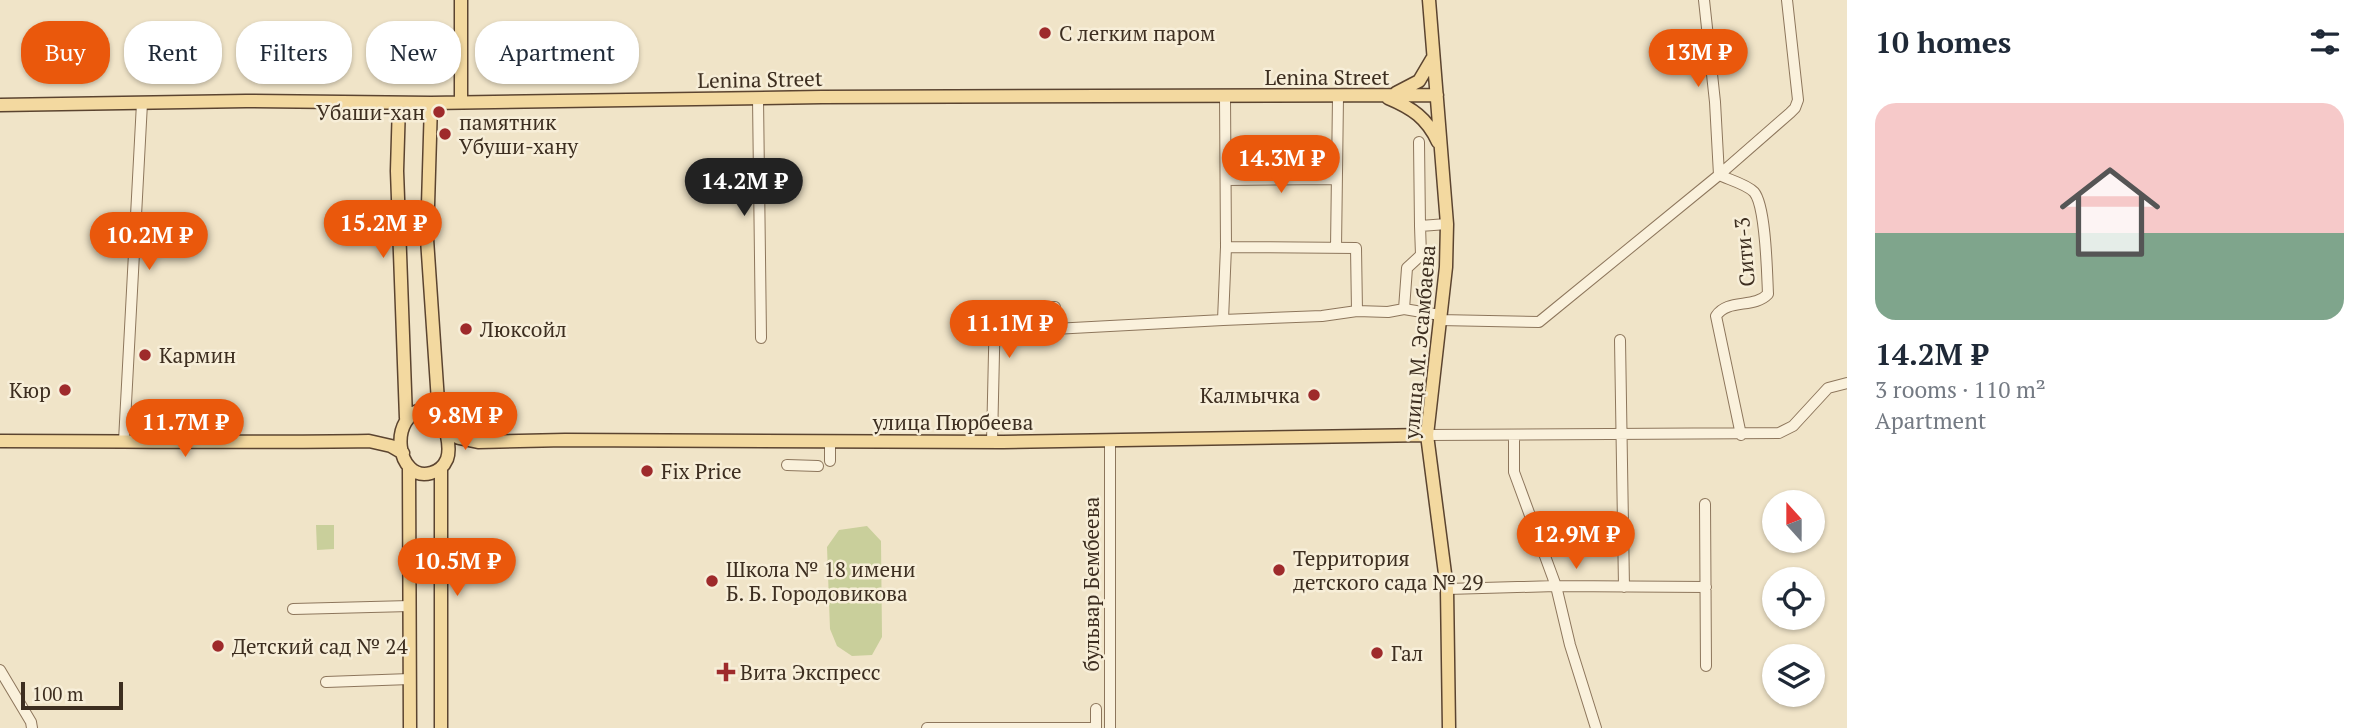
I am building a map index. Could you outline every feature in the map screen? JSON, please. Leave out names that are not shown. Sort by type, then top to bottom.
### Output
[{"type":"main road","points":[[461,0],[461,102]]},
{"type":"main road","name":"улица М. Эсамбаева","points":[[1429,0],[1447,224],[1446,267],[1427,435],[1447,589],[1449,728]]},
{"type":"main road","points":[[1385,96],[1403,91],[1419,81],[1433,55]]},
{"type":"main road","name":"Lenina Street","points":[[0,105],[1437,95]]},
{"type":"main road","points":[[1385,96],[1421,116],[1434,132],[1441,148]]},
{"type":"main road","points":[[399,103],[397,171],[403,460],[409,468],[420,474],[441,468]]},
{"type":"main road","points":[[431,103],[427,239],[439,416],[445,430],[448,455]]},
{"type":"main road","points":[[369,441],[404,424],[418,410],[433,411],[439,416]]},
{"type":"main road","points":[[445,430],[459,438],[478,442]]},
{"type":"main road","name":"улица Пюрбеева","points":[[478,442],[992,442],[1427,435]]},
{"type":"main road","points":[[0,441],[369,441],[391,446],[403,453]]},
{"type":"main road","points":[[441,728],[441,468],[448,455],[458,447],[478,442]]},
{"type":"main road","points":[[409,468],[411,728]]},
{"type":"street","points":[[1704,0],[1719,175]]},
{"type":"street","points":[[995,332],[1322,316],[1404,309],[1439,317],[1539,322],[1719,175],[1795,108],[1798,100],[1787,0]]},
{"type":"street","points":[[1223,320],[1226,247],[1225,97]]},
{"type":"street","points":[[1336,248],[1338,97]]},
{"type":"street","points":[[758,98],[761,338]]},
{"type":"street","points":[[124,440],[142,103]]},
{"type":"street","points":[[1404,309],[1407,268],[1421,255],[1419,142]]},
{"type":"street","name":"Сити-3","points":[[1719,175],[1754,192],[1758,199],[1765,238],[1768,294],[1761,300],[1724,308],[1718,313],[1716,321],[1741,435]]},
{"type":"street","points":[[1226,180],[1335,179]]},
{"type":"street","points":[[1420,226],[1447,224]]},
{"type":"street","points":[[1226,247],[1356,248],[1357,311]]},
{"type":"street","points":[[992,442],[995,308],[1055,307]]},
{"type":"street","points":[[1620,340],[1624,587]]},
{"type":"street","points":[[1427,435],[1779,433],[1793,426],[1828,388],[1847,383]]},
{"type":"street","points":[[1514,436],[1514,472],[1556,586],[1570,645],[1596,728]]},
{"type":"street","points":[[830,441],[830,461]]},
{"type":"street","name":"бульвар Бембеева","points":[[1110,441],[1110,728]]},
{"type":"street","points":[[787,466],[818,466]]},
{"type":"street","points":[[1706,504],[1706,666]]},
{"type":"street","points":[[1447,589],[1556,586],[1706,587]]},
{"type":"street","points":[[293,610],[410,606]]},
{"type":"street","points":[[0,670],[32,728]]},
{"type":"street","points":[[326,682],[410,679]]},
{"type":"street","points":[[927,728],[1096,728],[1096,709]]},
{"type":"green space","points":[[316,525],[334,525],[334,549],[317,550]]},
{"type":"green space","points":[[867,526],[881,541],[882,637],[872,655],[852,656],[837,646],[830,629],[827,547],[839,530]]},
{"type":"place","name":"С легким паром","points":[[1045,33]]},
{"type":"place","name":"Убаши-хан","points":[[439,112]]},
{"type":"place","name":"памятник Убуши-хану","points":[[445,134]]},
{"type":"place","name":"Люксойл","points":[[466,329]]},
{"type":"place","name":"Кармин","points":[[145,355]]},
{"type":"place","name":"Кюр","points":[[65,390]]},
{"type":"place","name":"Калмычка","points":[[1314,395]]},
{"type":"place","name":"Fix Price","points":[[647,471]]},
{"type":"place","name":"Территория детского сада № 29","points":[[1279,570]]},
{"type":"place","name":"Школа № 18 имени Б. Б. Городовикова","points":[[712,581]]},
{"type":"place","name":"Детский сад № 24","points":[[218,646]]},
{"type":"place","name":"Гал","points":[[1377,653]]},
{"type":"place","name":"Вита Экспресс","points":[[726,672]]}]
